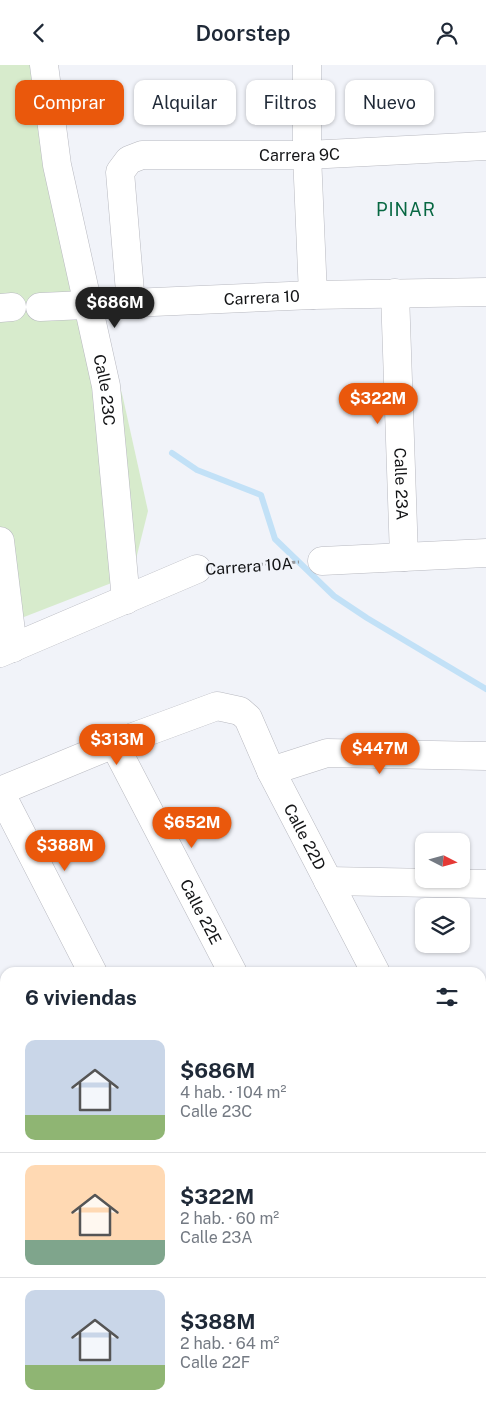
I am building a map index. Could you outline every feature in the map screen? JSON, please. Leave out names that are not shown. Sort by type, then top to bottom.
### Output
[{"type":"street","name":"Calle 23C","points":[[44,65],[58,165],[106,386],[126,600]]},
{"type":"street","points":[[307,65],[306,155],[313,295]]},
{"type":"street","name":"Carrera 9C","points":[[132,304],[120,172],[129,160],[142,155],[306,155],[486,146]]},
{"type":"street","name":"Carrera 10","points":[[40,307],[313,295],[486,292]]},
{"type":"street","name":"Calle 23A","points":[[395,293],[404,557]]},
{"type":"street","points":[[0,541],[6,651]]},
{"type":"street","points":[[322,561],[486,553]]},
{"type":"street","name":"Carrera 10A","points":[[6,651],[197,569]]},
{"type":"street","name":"Calle 22D","points":[[114,744],[217,707],[230,707],[240,711],[248,718],[271,771],[373,967]]},
{"type":"street","points":[[90,967],[0,791],[114,744]]},
{"type":"street","name":"Calle 22E","points":[[114,744],[230,967]]},
{"type":"street","points":[[271,771],[328,753],[486,756]]},
{"type":"street","points":[[328,881],[486,884]]},
{"type":"path","name":"Carrera 10A","points":[[197,569],[322,561]]},
{"type":"green space","points":[[0,65],[36,65],[40,80],[15,80],[15,125],[52,125],[123,398],[148,511],[132,575],[24,617],[0,612]]},
{"type":"waterway","points":[[172,453],[197,470],[261,495],[275,539],[334,596],[367,618],[486,689]]},
{"type":"district","name":"PINAR","points":[[406,210]]}]
